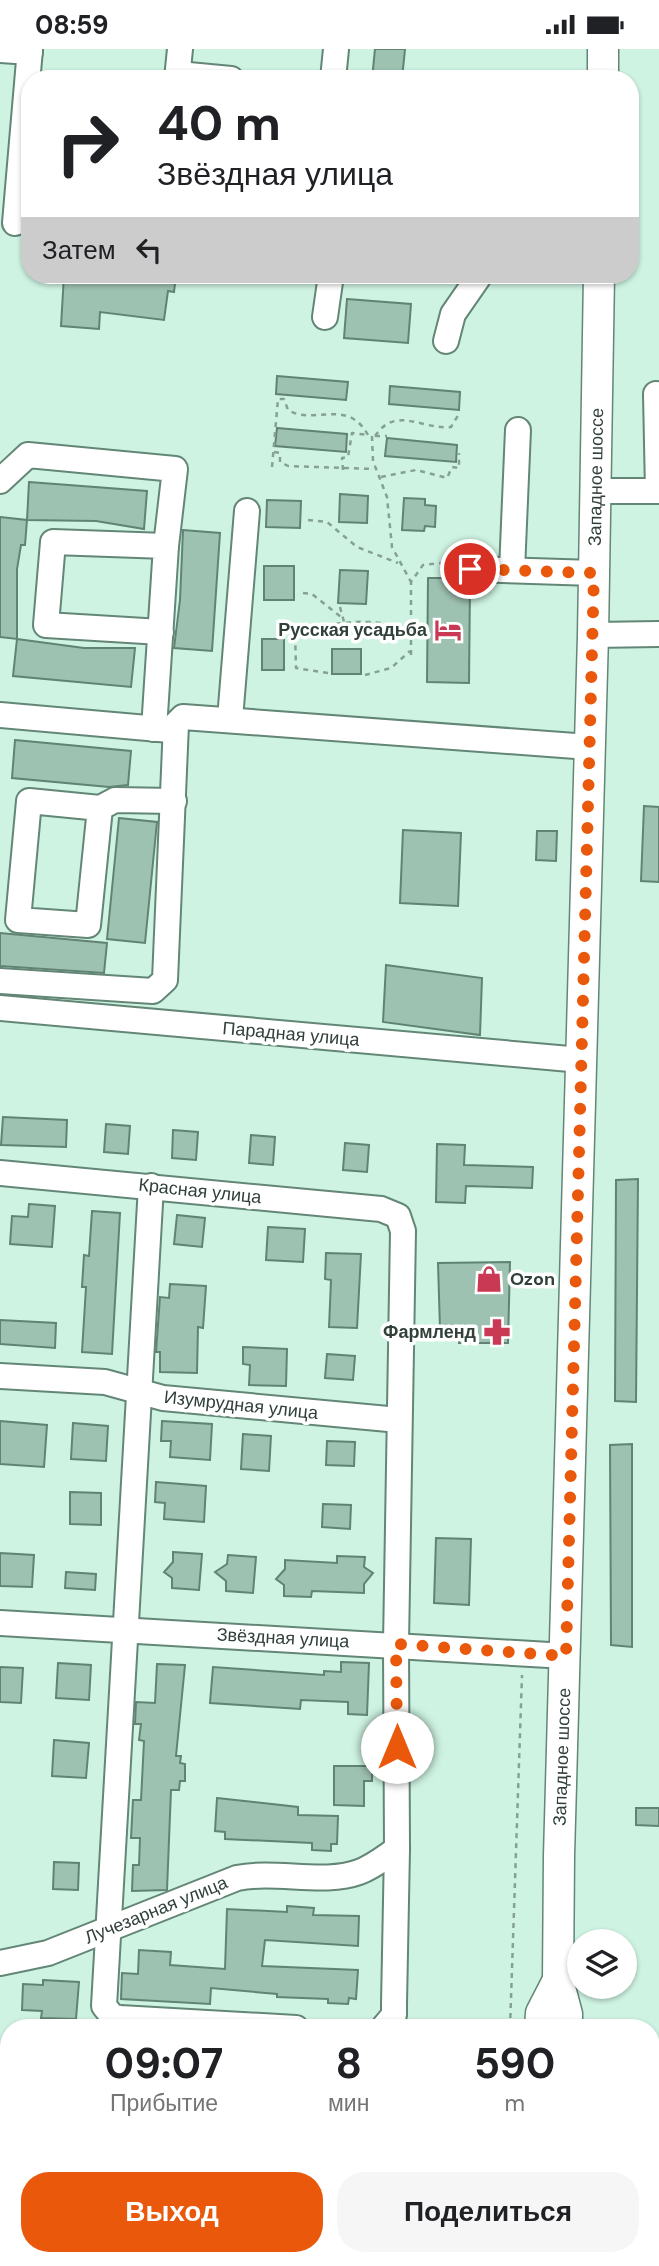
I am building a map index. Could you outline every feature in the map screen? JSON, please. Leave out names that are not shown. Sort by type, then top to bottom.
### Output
[{"type":"main road","points":[[603,49],[603,70]]},
{"type":"main road","name":"Западное шоссе","points":[[567,2019],[558,1980],[593,635],[599,284]]},
{"type":"main road","name":"Западное шоссе","points":[[541,2019],[558,1980]]},
{"type":"street","points":[[178,70],[180,49]]},
{"type":"street","points":[[334,70],[336,49]]},
{"type":"street","points":[[0,50],[30,51],[28,70]]},
{"type":"street","points":[[15,223],[21,154]]},
{"type":"street","points":[[325,317],[330,284]]},
{"type":"street","points":[[446,341],[453,314],[474,284]]},
{"type":"street","points":[[596,491],[658,491],[656,394]]},
{"type":"street","points":[[512,570],[518,430]]},
{"type":"street","points":[[0,481],[28,455],[175,469],[166,547],[161,632],[165,730],[174,801],[165,980],[153,991],[0,981]]},
{"type":"street","points":[[230,719],[247,511]]},
{"type":"street","points":[[161,632],[46,625],[53,542],[166,547]]},
{"type":"street","points":[[470,569],[594,573]]},
{"type":"street","points":[[593,635],[659,634]]},
{"type":"street","points":[[0,715],[165,730],[183,717],[230,719],[589,747]]},
{"type":"street","points":[[100,808],[88,925],[18,920],[29,801],[100,808],[115,800],[174,801]]},
{"type":"street","name":"Парадная улица","points":[[0,1008],[581,1060]]},
{"type":"street","name":"Красная улица","points":[[0,1173],[381,1209],[398,1216],[403,1231],[399,1420]]},
{"type":"street","points":[[146,2019],[113,2017],[107,2012],[104,1999],[151,1186]]},
{"type":"street","name":"Изумрудная улица","points":[[0,1376],[105,1382],[163,1398],[399,1420]]},
{"type":"street","points":[[391,2019],[394,2015],[397,1849],[399,1420]]},
{"type":"street","name":"Звёздная улица","points":[[0,1623],[566,1656]]},
{"type":"street","name":"Лучезарная улица","points":[[0,1963],[48,1953],[237,1878],[255,1874],[342,1877],[369,1868],[397,1849]]},
{"type":"path","points":[[272,467],[278,399],[284,399],[285,407],[296,415],[327,412],[347,417],[372,436],[375,470],[381,477],[388,506],[389,536],[411,582],[411,653],[391,669],[365,675]]},
{"type":"path","points":[[372,436],[395,420],[410,420],[441,428],[450,427],[459,414]]},
{"type":"path","points":[[343,470],[342,457],[348,457],[352,433],[387,436]]},
{"type":"path","points":[[274,452],[280,453],[280,462],[288,465],[375,470]]},
{"type":"path","points":[[381,477],[416,470],[447,478],[452,467],[458,468],[459,453]]},
{"type":"path","points":[[308,520],[327,522],[357,547],[384,555],[401,565]]},
{"type":"path","points":[[411,582],[423,565],[432,562],[449,562],[470,569]]},
{"type":"path","points":[[303,593],[312,594],[344,622]]},
{"type":"path","points":[[340,607],[341,617]]},
{"type":"path","points":[[328,673],[296,668],[295,632],[344,622],[376,621],[411,631]]},
{"type":"path","points":[[510,2019],[523,1653]]},
{"type":"building","points":[[375,49],[405,49],[403,70],[373,70]]},
{"type":"building","points":[[63,284],[175,284],[174,292],[168,291],[164,320],[100,312],[99,329],[61,326]]},
{"type":"building","points":[[347,299],[411,304],[408,343],[344,338]]},
{"type":"building","points":[[277,376],[348,382],[346,400],[276,394]]},
{"type":"building","points":[[390,386],[460,392],[459,410],[389,404]]},
{"type":"building","points":[[277,428],[347,434],[346,452],[275,446]]},
{"type":"building","points":[[387,438],[457,445],[456,462],[385,456]]},
{"type":"building","points":[[29,482],[147,491],[144,529],[96,521],[27,520]]},
{"type":"building","points":[[340,494],[368,496],[367,523],[339,522]]},
{"type":"building","points":[[404,498],[425,499],[425,505],[436,506],[435,527],[425,526],[424,531],[402,530]]},
{"type":"building","points":[[267,500],[301,501],[300,528],[266,527]]},
{"type":"building","points":[[0,517],[27,520],[25,545],[21,545],[17,569],[17,639],[0,637]]},
{"type":"building","points":[[183,530],[220,533],[212,651],[174,648],[180,600]]},
{"type":"building","points":[[264,566],[294,566],[294,600],[264,600]]},
{"type":"building","points":[[340,570],[368,571],[366,604],[338,603]]},
{"type":"building","name":"Русская усадьба","points":[[428,578],[459,578],[470,584],[469,683],[427,682]]},
{"type":"building","points":[[17,639],[84,648],[135,648],[131,687],[13,676]]},
{"type":"building","points":[[262,639],[284,639],[284,670],[262,670]]},
{"type":"building","points":[[332,649],[361,649],[361,674],[332,674]]},
{"type":"building","points":[[15,740],[131,751],[128,785],[109,787],[12,778]]},
{"type":"building","points":[[644,806],[659,807],[659,882],[641,881]]},
{"type":"building","points":[[119,818],[157,822],[145,943],[107,939]]},
{"type":"building","points":[[403,830],[461,833],[458,906],[400,903]]},
{"type":"building","points":[[537,831],[557,831],[556,861],[536,860]]},
{"type":"building","points":[[0,933],[107,943],[104,973],[0,966]]},
{"type":"building","points":[[386,965],[482,978],[480,1035],[383,1022]]},
{"type":"building","points":[[3,1117],[67,1120],[66,1147],[1,1145]]},
{"type":"building","points":[[106,1124],[130,1126],[128,1154],[104,1152]]},
{"type":"building","points":[[173,1130],[198,1132],[196,1160],[172,1158]]},
{"type":"building","points":[[251,1135],[275,1137],[273,1165],[249,1163]]},
{"type":"building","points":[[345,1143],[369,1145],[367,1172],[343,1170]]},
{"type":"building","points":[[437,1144],[465,1145],[464,1165],[533,1167],[532,1188],[466,1186],[465,1203],[436,1202]]},
{"type":"building","points":[[638,1179],[636,1402],[615,1401],[616,1180]]},
{"type":"building","points":[[29,1204],[55,1206],[52,1247],[10,1244],[12,1216],[28,1217]]},
{"type":"building","points":[[92,1211],[120,1213],[112,1354],[82,1352],[86,1287],[82,1287],[84,1255],[89,1256]]},
{"type":"building","points":[[177,1215],[205,1218],[202,1247],[174,1244]]},
{"type":"building","points":[[268,1227],[305,1229],[303,1262],[266,1260]]},
{"type":"building","points":[[326,1253],[361,1254],[357,1328],[329,1327],[331,1280],[325,1279]]},
{"type":"building","points":[[510,1262],[508,1343],[459,1343],[459,1332],[440,1329],[438,1263]]},
{"type":"building","points":[[170,1284],[206,1286],[203,1328],[198,1327],[197,1373],[160,1372],[160,1352],[156,1352],[160,1297],[169,1298]]},
{"type":"building","points":[[0,1320],[56,1323],[55,1348],[0,1344]]},
{"type":"building","points":[[243,1347],[287,1349],[286,1386],[249,1385],[250,1365],[243,1364]]},
{"type":"building","points":[[327,1354],[355,1356],[353,1380],[325,1378]]},
{"type":"building","points":[[0,1421],[47,1425],[44,1467],[0,1464]]},
{"type":"building","points":[[162,1421],[212,1424],[210,1460],[170,1457],[171,1441],[161,1441]]},
{"type":"building","points":[[73,1423],[108,1426],[106,1461],[71,1459]]},
{"type":"building","points":[[243,1434],[271,1436],[269,1471],[241,1469]]},
{"type":"building","points":[[327,1441],[355,1442],[354,1466],[326,1465]]},
{"type":"building","points":[[632,1444],[632,1647],[611,1645],[610,1445]]},
{"type":"building","points":[[156,1482],[206,1486],[204,1522],[164,1519],[165,1503],[155,1502]]},
{"type":"building","points":[[70,1492],[101,1493],[101,1525],[70,1524]]},
{"type":"building","points":[[323,1504],[351,1505],[350,1529],[322,1527]]},
{"type":"building","points":[[436,1538],[471,1539],[469,1605],[434,1603]]},
{"type":"building","points":[[173,1552],[202,1554],[199,1590],[172,1588],[172,1578],[164,1572],[173,1562]]},
{"type":"building","points":[[0,1553],[34,1555],[32,1587],[0,1586]]},
{"type":"building","points":[[228,1555],[256,1557],[253,1593],[226,1591],[226,1581],[215,1572],[227,1564]]},
{"type":"building","points":[[337,1556],[365,1557],[364,1567],[373,1573],[364,1584],[364,1593],[312,1591],[311,1597],[284,1596],[284,1585],[276,1579],[285,1569],[285,1560],[337,1563]]},
{"type":"building","points":[[66,1572],[96,1574],[95,1590],[65,1588]]},
{"type":"building","points":[[341,1662],[369,1663],[367,1715],[348,1714],[348,1702],[301,1700],[300,1709],[210,1703],[213,1667],[324,1675],[324,1671],[341,1672]]},
{"type":"building","points":[[58,1663],[91,1665],[89,1700],[56,1698]]},
{"type":"building","points":[[157,1664],[185,1665],[176,1756],[181,1756],[180,1763],[185,1764],[185,1781],[180,1781],[179,1790],[171,1790],[167,1890],[132,1891],[133,1865],[139,1865],[140,1838],[131,1838],[133,1800],[141,1800],[144,1741],[139,1740],[141,1724],[135,1724],[136,1702],[155,1703]]},
{"type":"building","points":[[0,1667],[23,1668],[21,1703],[0,1702]]},
{"type":"building","points":[[54,1740],[89,1743],[86,1778],[52,1776]]},
{"type":"building","points":[[334,1766],[372,1766],[372,1781],[364,1781],[364,1806],[334,1805]]},
{"type":"building","points":[[217,1798],[298,1807],[298,1815],[338,1816],[337,1844],[331,1844],[331,1851],[312,1850],[312,1843],[225,1839],[225,1832],[215,1831]]},
{"type":"building","points":[[636,1808],[659,1808],[659,1826],[636,1825]]},
{"type":"building","points":[[54,1862],[79,1863],[78,1890],[53,1889]]},
{"type":"building","points":[[287,1906],[314,1908],[313,1915],[359,1916],[358,1946],[265,1940],[262,1966],[358,1970],[356,1999],[349,1998],[348,2004],[328,2003],[328,1999],[277,1997],[277,1994],[211,1988],[210,2004],[121,1999],[122,1973],[138,1974],[139,1950],[171,1952],[170,1965],[225,1969],[227,1909],[287,1912]]},
{"type":"building","points":[[43,1980],[79,1982],[76,2019],[41,2018],[42,2011],[22,2010],[23,1984],[43,1985]]},
{"type":"place","name":"Русская усадьба","points":[[448,630]]},
{"type":"place","name":"Ozon","points":[[489,1279]]},
{"type":"place","name":"Фармленд","points":[[497,1332]]},
{"type":"route","points":[[397,1747],[396,1644],[566,1656],[594,573],[470,569]]}]
